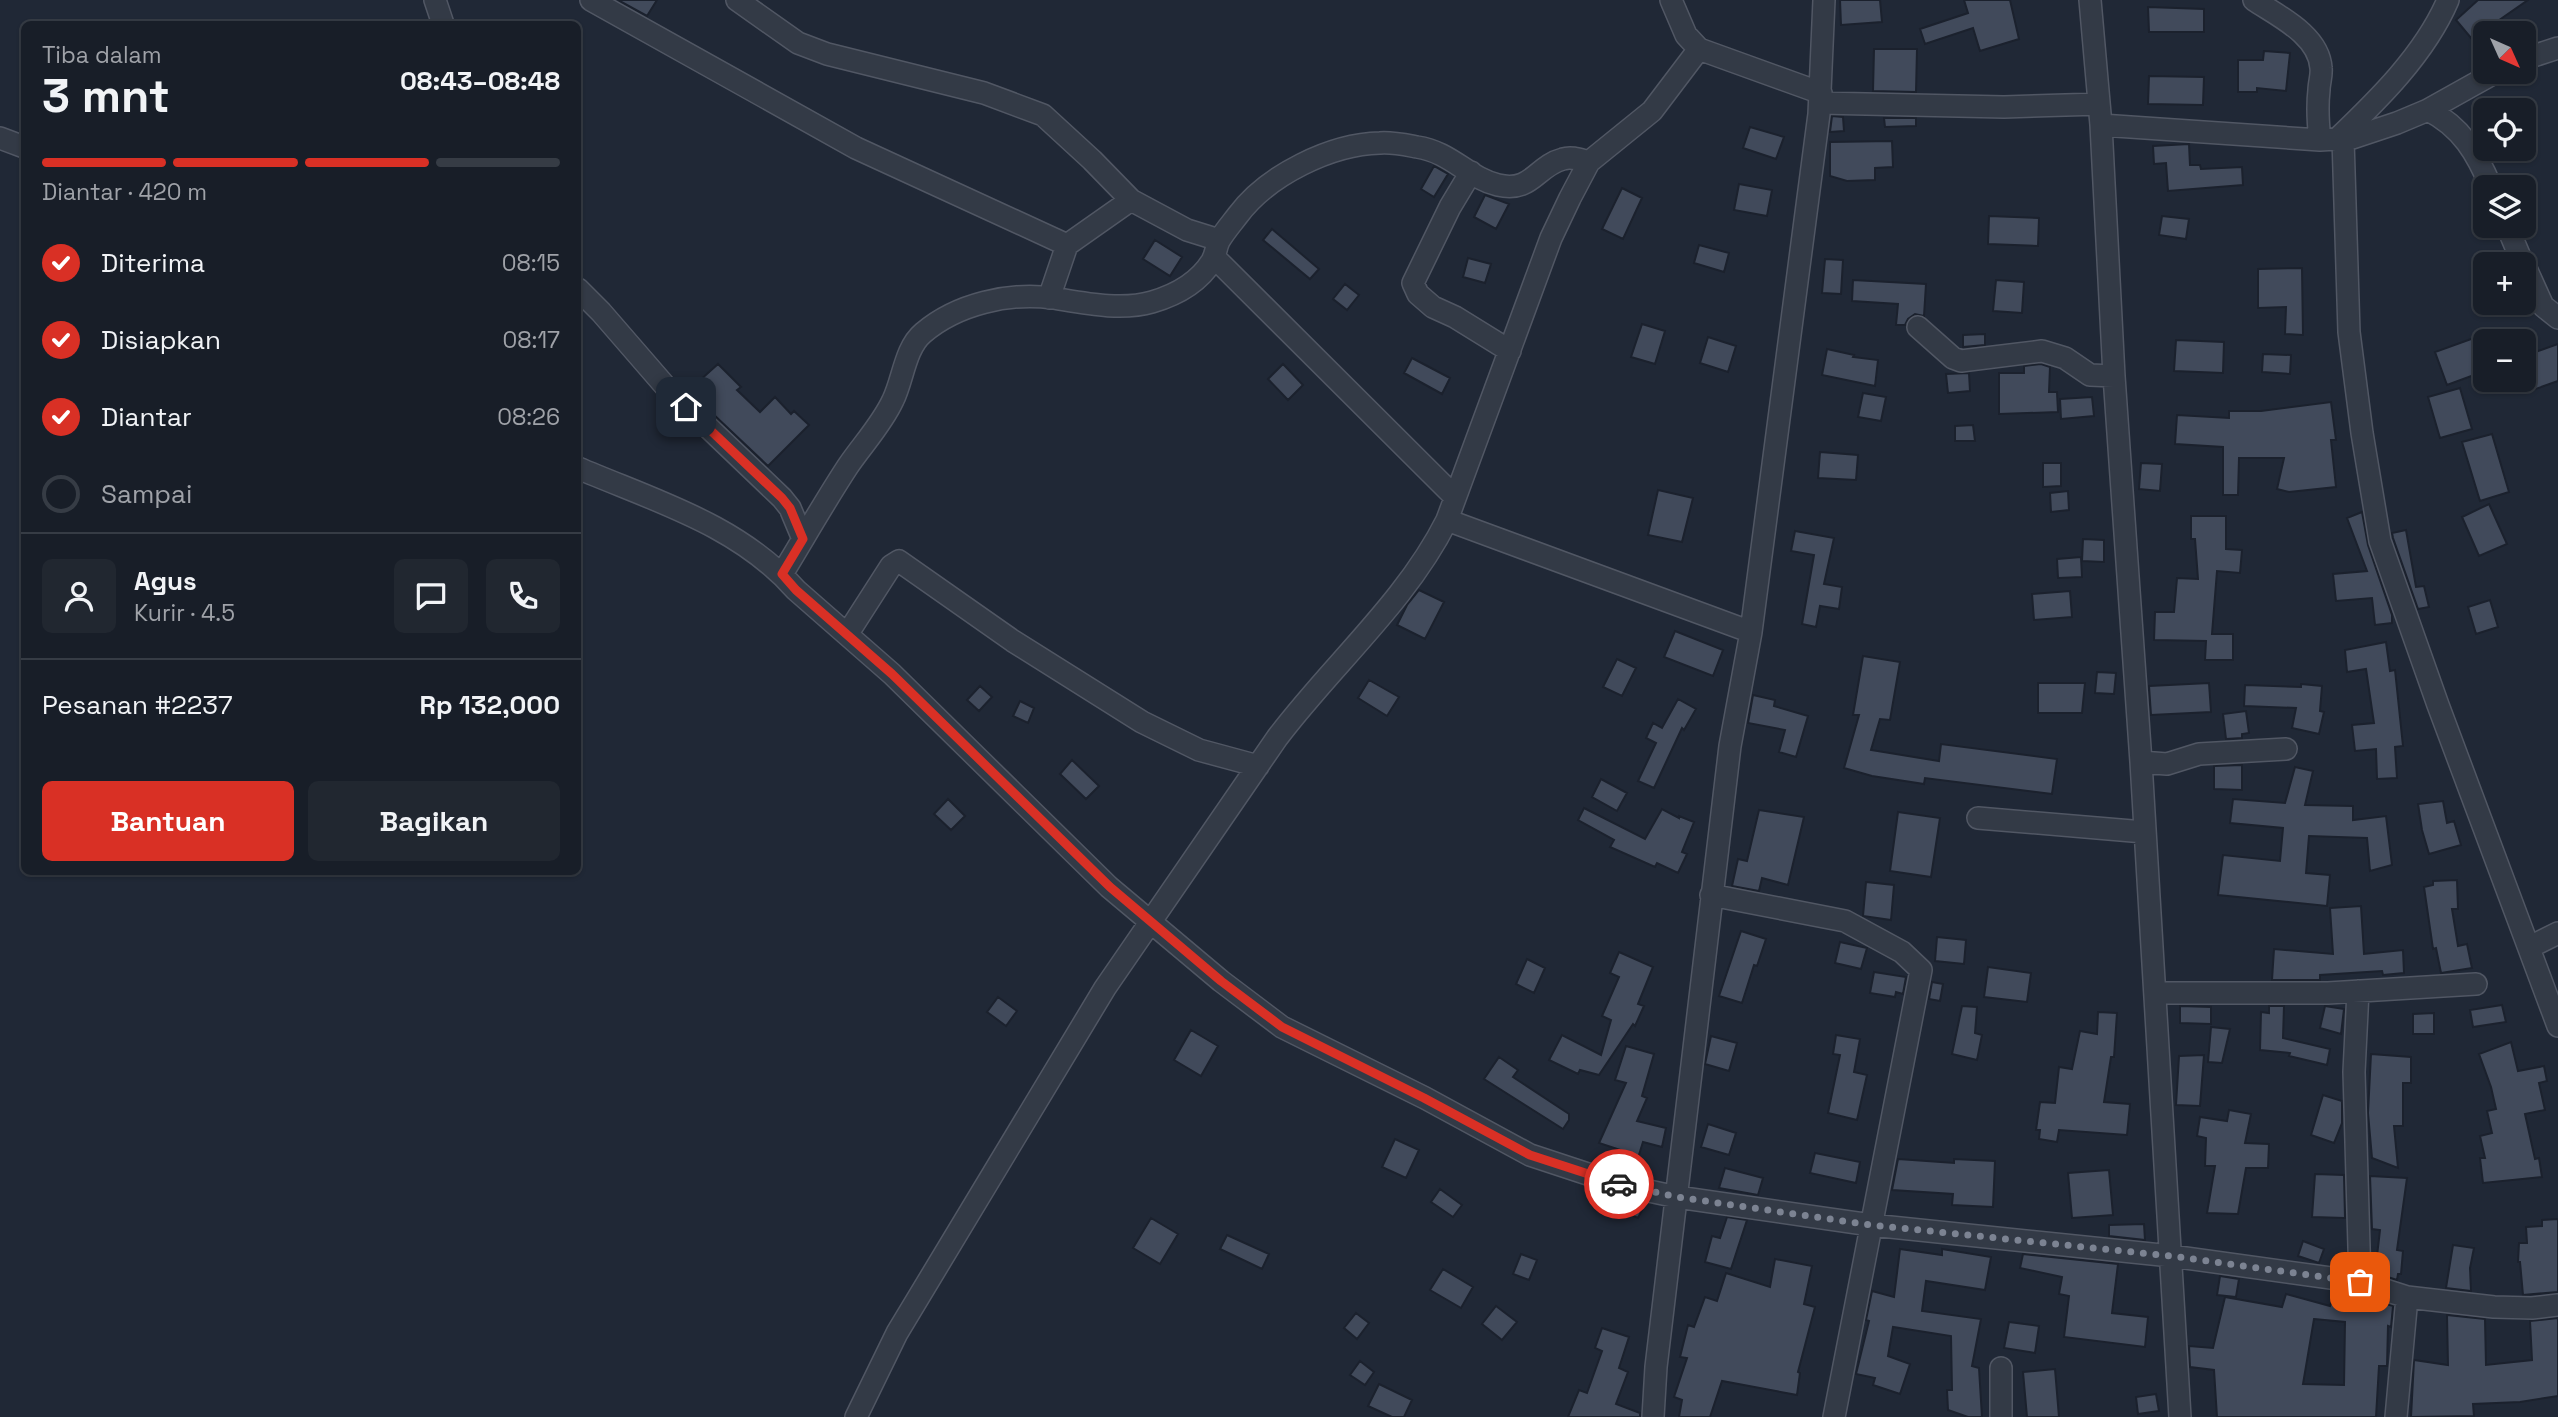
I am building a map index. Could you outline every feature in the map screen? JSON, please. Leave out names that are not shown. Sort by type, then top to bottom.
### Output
[{"type":"street","points":[[435,0],[442,21]]},
{"type":"street","points":[[592,0],[834,137],[1067,245]]},
{"type":"street","points":[[737,0],[798,43],[827,54],[984,93],[1043,115],[1130,200],[1217,249],[1455,497]]},
{"type":"street","points":[[1671,0],[1686,35],[1699,50],[1820,98],[1991,107],[2064,107],[2100,114],[2333,140],[2352,138],[2396,123],[2428,110],[2475,84]]},
{"type":"street","points":[[1653,1417],[1656,1367],[1711,895],[1730,746],[1751,632],[1820,98],[1824,0]]},
{"type":"street","points":[[2090,0],[2100,114],[2114,376],[2156,993],[2179,1417]]},
{"type":"street","points":[[2254,0],[2298,30],[2318,55],[2321,68],[2318,116],[2333,140],[2348,332],[2380,541],[2558,1026]]},
{"type":"street","points":[[2333,140],[2377,99],[2410,60],[2433,30],[2448,0]]},
{"type":"street","points":[[2536,55],[2558,48]]},
{"type":"street","points":[[856,1417],[897,1333],[1105,988],[1301,706],[1404,588],[1426,558],[1447,520],[1550,238],[1589,162],[1652,111],[1699,50]]},
{"type":"street","points":[[2428,110],[2445,119],[2464,136],[2486,175]]},
{"type":"street","points":[[0,138],[21,146]]},
{"type":"street","points":[[782,574],[823,503],[893,402],[913,347],[924,332],[963,310],[994,300],[1049,298],[1092,305],[1151,302],[1180,291],[1193,282],[1240,212],[1260,192],[1313,158],[1347,148],[1381,143],[1430,149],[1497,185],[1518,187],[1564,159],[1589,162]]},
{"type":"street","points":[[1471,172],[1450,207],[1413,283],[1418,294],[1433,307],[1455,317],[1510,351]]},
{"type":"street","points":[[1049,298],[1067,245],[1130,200]]},
{"type":"street","points":[[2536,291],[2543,306],[2558,318]]},
{"type":"street","points":[[581,292],[666,387],[782,498],[790,508],[803,539]]},
{"type":"street","points":[[1918,327],[1953,358],[1961,361],[2042,351],[2065,358],[2090,375],[2114,376]]},
{"type":"street","points":[[581,469],[714,525],[782,574],[796,590],[848,633],[1110,887],[1221,981],[1282,1027],[1530,1155],[1621,1185],[1677,1197],[1871,1225],[2171,1256],[2360,1282],[2407,1297],[2494,1307],[2532,1308],[2558,1305]]},
{"type":"street","points":[[1447,520],[1751,632]]},
{"type":"street","points":[[848,633],[891,566],[899,561],[1013,641],[1142,722],[1199,750],[1258,766]]},
{"type":"street","points":[[2141,762],[2167,764],[2199,754],[2286,749]]},
{"type":"street","points":[[1978,818],[2144,832]]},
{"type":"street","points":[[1711,895],[1845,921],[1902,952],[1921,970],[1834,1417]]},
{"type":"street","points":[[2530,947],[2558,933]]},
{"type":"street","points":[[2156,993],[2328,993],[2476,984]]},
{"type":"street","points":[[2358,990],[2354,1072],[2360,1282]]},
{"type":"street","points":[[2396,1417],[2407,1297]]},
{"type":"street","points":[[2001,1368],[2001,1417]]},
{"type":"building","points":[[618,0],[657,0],[647,16]]},
{"type":"building","points":[[1840,0],[1880,0],[1882,22],[1841,25]]},
{"type":"building","points":[[1964,0],[2010,0],[2019,39],[1980,51],[1973,28],[1925,44],[1920,29],[1968,13]]},
{"type":"building","points":[[2478,0],[2528,0],[2498,21],[2473,21],[2471,38],[2456,20]]},
{"type":"building","points":[[2148,7],[2204,9],[2204,32],[2149,32]]},
{"type":"building","points":[[1874,49],[1917,49],[1916,92],[1873,91]]},
{"type":"building","points":[[2264,51],[2290,53],[2286,91],[2257,88],[2257,92],[2238,92],[2238,60],[2263,60]]},
{"type":"building","points":[[2149,76],[2204,77],[2203,105],[2148,104]]},
{"type":"building","points":[[1832,116],[1843,117],[1844,131],[1830,132]]},
{"type":"building","points":[[1884,118],[1916,118],[1916,126],[1885,127]]},
{"type":"building","points":[[1750,127],[1784,137],[1776,159],[1743,148]]},
{"type":"building","points":[[1892,141],[1893,167],[1875,168],[1875,180],[1847,181],[1830,176],[1830,142]]},
{"type":"building","points":[[2189,144],[2190,165],[2200,165],[2201,169],[2242,167],[2243,185],[2168,191],[2166,163],[2154,164],[2153,146]]},
{"type":"building","points":[[1434,166],[1448,174],[1434,197],[1421,189]]},
{"type":"building","points":[[1739,184],[1772,190],[1767,216],[1734,210]]},
{"type":"building","points":[[1622,188],[1642,198],[1623,239],[1602,229]]},
{"type":"building","points":[[1485,195],[1509,204],[1496,229],[1474,217]]},
{"type":"building","points":[[1989,216],[2039,218],[2038,246],[1988,244]]},
{"type":"building","points":[[2162,216],[2189,219],[2186,239],[2159,235]]},
{"type":"building","points":[[1272,229],[1319,269],[1310,279],[1263,240]]},
{"type":"building","points":[[1155,240],[1182,257],[1170,276],[1143,259]]},
{"type":"building","points":[[1699,245],[1729,253],[1724,272],[1694,263]]},
{"type":"building","points":[[1468,258],[1491,264],[1485,283],[1463,277]]},
{"type":"building","points":[[1825,259],[1843,260],[1841,294],[1822,293]]},
{"type":"building","points":[[2302,268],[2303,335],[2285,334],[2286,307],[2258,308],[2258,269]]},
{"type":"building","points":[[1853,280],[1926,284],[1924,316],[1915,314],[1905,325],[1896,325],[1898,304],[1852,301]]},
{"type":"building","points":[[1996,280],[2024,282],[2022,313],[1993,311]]},
{"type":"building","points":[[1345,284],[1359,295],[1347,310],[1333,299]]},
{"type":"building","points":[[1642,324],[1665,331],[1655,364],[1631,357]]},
{"type":"building","points":[[1985,334],[1985,345],[1963,347],[1963,335]]},
{"type":"building","points":[[1708,337],[1736,346],[1728,372],[1700,363]]},
{"type":"building","points":[[2473,338],[2473,375],[2447,385],[2435,352]]},
{"type":"building","points":[[2176,340],[2224,342],[2223,373],[2174,371]]},
{"type":"building","points":[[2558,344],[2558,381],[2536,389],[2536,352]]},
{"type":"building","points":[[1827,349],[1854,355],[1853,357],[1878,360],[1875,386],[1822,375]]},
{"type":"building","points":[[2263,354],[2291,355],[2290,374],[2262,372]]},
{"type":"building","points":[[1412,358],[1450,378],[1442,394],[1404,373]]},
{"type":"building","points":[[718,364],[741,387],[737,390],[760,412],[775,397],[791,414],[794,411],[809,425],[768,466],[694,396],[703,388],[698,382]]},
{"type":"building","points":[[1283,364],[1303,385],[1288,400],[1268,379]]},
{"type":"building","points":[[2041,364],[2050,367],[2049,392],[2057,392],[2058,412],[1999,414],[1999,373],[2024,373],[2024,366]]},
{"type":"building","points":[[1969,373],[1970,391],[1948,393],[1946,374]]},
{"type":"building","points":[[2460,388],[2472,429],[2440,438],[2428,397]]},
{"type":"building","points":[[1863,393],[1886,397],[1881,421],[1858,417]]},
{"type":"building","points":[[2092,397],[2094,416],[2061,419],[2060,399]]},
{"type":"building","points":[[2331,402],[2336,440],[2331,440],[2336,487],[2289,492],[2277,489],[2284,458],[2239,458],[2238,495],[2223,495],[2223,447],[2175,444],[2177,415],[2229,418],[2229,411],[2261,411]]},
{"type":"building","points":[[1973,425],[1975,441],[1955,441],[1955,426]]},
{"type":"building","points":[[2492,434],[2509,492],[2480,501],[2462,442]]},
{"type":"building","points":[[1820,452],[1858,455],[1856,480],[1818,478]]},
{"type":"building","points":[[2043,463],[2061,463],[2061,486],[2043,487]]},
{"type":"building","points":[[2141,463],[2162,464],[2160,491],[2139,489]]},
{"type":"building","points":[[1658,490],[1693,498],[1682,542],[1648,535]]},
{"type":"building","points":[[2068,491],[2069,510],[2051,512],[2050,493]]},
{"type":"building","points":[[2489,504],[2507,544],[2479,556],[2462,517]]},
{"type":"building","points":[[2362,512],[2368,545],[2392,615],[2392,623],[2375,625],[2372,598],[2336,601],[2333,574],[2367,571],[2347,518]]},
{"type":"building","points":[[2191,516],[2226,516],[2226,549],[2242,550],[2240,573],[2217,571],[2212,634],[2233,634],[2233,660],[2205,660],[2206,641],[2154,640],[2155,612],[2174,612],[2177,578],[2198,579],[2195,539],[2191,539]]},
{"type":"building","points":[[2406,530],[2416,587],[2424,586],[2429,607],[2418,609],[2393,538],[2392,533]]},
{"type":"building","points":[[1795,531],[1834,538],[1824,584],[1842,587],[1839,609],[1820,606],[1816,627],[1802,624],[1814,555],[1791,551]]},
{"type":"building","points":[[2083,539],[2104,540],[2104,562],[2082,561]]},
{"type":"building","points":[[2081,557],[2082,577],[2058,578],[2057,559]]},
{"type":"building","points":[[1419,590],[1444,602],[1425,639],[1397,625],[1407,605]]},
{"type":"building","points":[[2070,591],[2072,617],[2034,620],[2032,594]]},
{"type":"building","points":[[2490,600],[2498,627],[2476,634],[2468,607]]},
{"type":"building","points":[[1675,631],[1723,650],[1713,676],[1664,657]]},
{"type":"building","points":[[2386,642],[2390,671],[2395,670],[2403,746],[2395,747],[2397,778],[2377,779],[2376,749],[2355,751],[2352,725],[2374,723],[2366,669],[2347,672],[2345,650]]},
{"type":"building","points":[[1863,656],[1900,662],[1890,720],[1880,719],[1871,750],[1939,761],[1941,744],[2057,759],[2052,794],[1925,778],[1924,784],[1872,776],[1844,768],[1859,715],[1853,715]]},
{"type":"building","points":[[1617,659],[1636,668],[1622,696],[1603,687]]},
{"type":"building","points":[[2097,672],[2116,673],[2114,694],[2095,693]]},
{"type":"building","points":[[1369,680],[1399,697],[1387,716],[1358,698]]},
{"type":"building","points":[[2038,683],[2085,683],[2082,713],[2038,713]]},
{"type":"building","points":[[2209,683],[2211,712],[2151,715],[2149,686]]},
{"type":"building","points":[[2301,684],[2322,686],[2320,711],[2324,712],[2319,734],[2292,728],[2296,708],[2244,706],[2245,685],[2301,687]]},
{"type":"building","points":[[980,686],[992,697],[979,711],[967,700]]},
{"type":"building","points":[[1753,695],[1775,700],[1774,706],[1808,716],[1796,757],[1779,752],[1785,730],[1748,723]]},
{"type":"building","points":[[1678,699],[1696,709],[1684,730],[1682,728],[1654,788],[1638,781],[1656,743],[1646,738],[1653,723],[1662,728]]},
{"type":"building","points":[[1020,701],[1034,708],[1028,723],[1013,716]]},
{"type":"building","points":[[2246,711],[2249,733],[2242,734],[2242,738],[2226,739],[2223,714]]},
{"type":"building","points":[[1072,760],[1099,786],[1086,799],[1060,774]]},
{"type":"building","points":[[2242,765],[2242,790],[2214,789],[2214,766]]},
{"type":"building","points":[[2295,767],[2313,771],[2305,805],[2353,806],[2353,820],[2386,816],[2392,865],[2370,871],[2367,838],[2309,836],[2306,873],[2330,875],[2327,906],[2218,895],[2223,855],[2280,861],[2283,828],[2230,823],[2233,799],[2285,803]]},
{"type":"building","points":[[1601,779],[1627,793],[1617,811],[1592,797]]},
{"type":"building","points":[[948,799],[965,816],[951,830],[934,814]]},
{"type":"building","points":[[2443,801],[2447,823],[2454,821],[2461,845],[2429,854],[2418,804]]},
{"type":"building","points":[[1584,808],[1645,839],[1662,809],[1694,822],[1682,852],[1687,854],[1678,873],[1657,863],[1655,867],[1610,847],[1614,840],[1578,820]]},
{"type":"building","points":[[1759,810],[1804,817],[1788,885],[1762,878],[1759,891],[1732,886],[1738,859],[1747,861]]},
{"type":"building","points":[[1898,812],[1940,818],[1931,877],[1890,871]]},
{"type":"building","points":[[2457,880],[2458,909],[2452,909],[2458,946],[2467,944],[2472,968],[2441,973],[2436,948],[2433,949],[2424,887],[2433,885],[2433,881]]},
{"type":"building","points":[[1866,882],[1894,885],[1891,920],[1863,916]]},
{"type":"building","points":[[2361,906],[2364,954],[2403,950],[2404,973],[2383,975],[2382,971],[2320,975],[2320,980],[2272,980],[2274,949],[2333,954],[2330,908]]},
{"type":"building","points":[[1741,931],[1766,939],[1757,966],[1754,965],[1742,1003],[1719,996]]},
{"type":"building","points":[[1937,937],[1966,940],[1964,964],[1935,961]]},
{"type":"building","points":[[1840,942],[1867,948],[1861,969],[1835,963]]},
{"type":"building","points":[[1619,952],[1653,967],[1638,1004],[1644,1006],[1635,1026],[1633,1024],[1599,1075],[1580,1070],[1578,1074],[1549,1060],[1562,1035],[1601,1055],[1611,1020],[1602,1016],[1619,977],[1610,973]]},
{"type":"building","points":[[1527,959],[1545,968],[1534,993],[1516,984]]},
{"type":"building","points":[[1988,967],[2031,973],[2027,1002],[1984,997]]},
{"type":"building","points":[[1874,972],[1906,977],[1903,994],[1896,992],[1895,997],[1870,993]]},
{"type":"building","points":[[1932,982],[1943,984],[1940,1001],[1929,999]]},
{"type":"building","points":[[998,997],[1017,1011],[1006,1026],[987,1012]]},
{"type":"building","points":[[2502,1005],[2506,1022],[2473,1027],[2470,1010]]},
{"type":"building","points":[[1962,1006],[1977,1007],[1975,1033],[1982,1035],[1977,1060],[1952,1054]]},
{"type":"building","points":[[2180,1006],[2211,1007],[2211,1024],[2180,1023]]},
{"type":"building","points":[[2269,1006],[2284,1006],[2283,1038],[2330,1049],[2327,1065],[2289,1056],[2290,1053],[2260,1050],[2261,1012],[2269,1013]]},
{"type":"building","points":[[2325,1006],[2344,1009],[2341,1034],[2320,1028]]},
{"type":"building","points":[[2098,1012],[2117,1013],[2114,1057],[2111,1057],[2104,1102],[2130,1104],[2127,1135],[2059,1130],[2057,1142],[2039,1139],[2040,1130],[2036,1130],[2040,1102],[2055,1103],[2059,1067],[2072,1069],[2080,1031],[2097,1034]]},
{"type":"building","points":[[2434,1013],[2434,1034],[2413,1034],[2413,1014]]},
{"type":"building","points":[[2211,1027],[2230,1029],[2222,1063],[2208,1062]]},
{"type":"building","points":[[1191,1030],[1218,1046],[1201,1076],[1174,1060]]},
{"type":"building","points":[[1836,1035],[1860,1039],[1854,1072],[1867,1075],[1857,1120],[1828,1113],[1840,1055],[1833,1054]]},
{"type":"building","points":[[1711,1036],[1737,1043],[1729,1071],[1705,1064]]},
{"type":"building","points":[[2511,1042],[2518,1071],[2544,1066],[2547,1081],[2539,1083],[2545,1110],[2525,1114],[2542,1177],[2483,1183],[2480,1158],[2485,1158],[2480,1136],[2492,1133],[2487,1111],[2496,1109],[2479,1054]]},
{"type":"building","points":[[1626,1046],[1654,1054],[1642,1096],[1647,1098],[1637,1121],[1666,1128],[1662,1147],[1643,1142],[1633,1174],[1614,1169],[1620,1150],[1599,1143],[1626,1083],[1615,1080]]},
{"type":"building","points":[[2371,1054],[2411,1057],[2411,1083],[2403,1083],[2403,1126],[2394,1126],[2398,1168],[2372,1158],[2368,1113]]},
{"type":"building","points":[[2204,1055],[2200,1106],[2176,1105],[2179,1056]]},
{"type":"building","points":[[1499,1057],[1518,1070],[1513,1077],[1569,1114],[1569,1120],[1563,1129],[1484,1079]]},
{"type":"building","points":[[2323,1095],[2342,1101],[2342,1123],[2334,1143],[2311,1135]]},
{"type":"building","points":[[2229,1110],[2251,1114],[2245,1143],[2269,1144],[2268,1168],[2246,1168],[2238,1214],[2207,1213],[2215,1166],[2205,1166],[2206,1138],[2197,1136],[2200,1117],[2227,1121]]},
{"type":"building","points":[[1708,1124],[1736,1133],[1729,1155],[1701,1147]]},
{"type":"building","points":[[1395,1139],[1419,1150],[1406,1178],[1382,1167]]},
{"type":"building","points":[[1815,1153],[1860,1162],[1856,1183],[1810,1173]]},
{"type":"building","points":[[1898,1159],[1954,1163],[1954,1159],[1995,1161],[1993,1207],[1952,1205],[1953,1194],[1892,1190]]},
{"type":"building","points":[[1725,1168],[1763,1178],[1758,1195],[1719,1188]]},
{"type":"building","points":[[2109,1170],[2113,1215],[2072,1218],[2068,1173]]},
{"type":"building","points":[[2315,1174],[2344,1175],[2345,1218],[2312,1217]]},
{"type":"building","points":[[2370,1176],[2407,1178],[2397,1250],[2403,1251],[2401,1274],[2398,1274],[2397,1280],[2375,1273],[2380,1230],[2372,1229]]},
{"type":"building","points":[[1440,1189],[1462,1205],[1453,1217],[1431,1202]]},
{"type":"building","points":[[1606,1194],[1645,1204],[1638,1218],[1603,1203]]},
{"type":"building","points":[[1727,1217],[1747,1220],[1731,1269],[1705,1262],[1712,1236],[1720,1238]]},
{"type":"building","points":[[1151,1218],[1178,1234],[1160,1264],[1133,1248]]},
{"type":"building","points":[[2558,1219],[2558,1292],[2523,1295],[2518,1262],[2519,1243],[2527,1243],[2526,1227],[2542,1226],[2542,1220]]},
{"type":"building","points":[[2144,1224],[2145,1240],[2109,1236],[2109,1225]]},
{"type":"building","points":[[1227,1235],[1269,1254],[1262,1269],[1220,1249]]},
{"type":"building","points":[[2303,1241],[2324,1249],[2319,1263],[2298,1256]]},
{"type":"building","points":[[2453,1245],[2474,1248],[2470,1268],[2471,1291],[2446,1288]]},
{"type":"building","points":[[1900,1249],[1942,1255],[1942,1249],[1991,1257],[1985,1290],[1926,1281],[1922,1311],[1981,1319],[1972,1366],[1979,1368],[1982,1417],[1968,1417],[1948,1410],[1947,1390],[1952,1390],[1951,1336],[1893,1327],[1888,1356],[1910,1364],[1900,1394],[1873,1385],[1875,1378],[1856,1374],[1869,1321],[1866,1320],[1872,1291],[1894,1297]]},
{"type":"building","points":[[1521,1254],[1537,1260],[1529,1280],[1513,1274]]},
{"type":"building","points":[[2023,1254],[2118,1264],[2112,1313],[2148,1317],[2145,1347],[2064,1337],[2069,1296],[2059,1294],[2062,1277],[2020,1268]]},
{"type":"building","points":[[1775,1259],[1812,1266],[1804,1304],[1815,1307],[1798,1372],[1797,1395],[1722,1381],[1710,1417],[1679,1417],[1682,1400],[1674,1397],[1687,1358],[1680,1357],[1688,1325],[1694,1327],[1705,1297],[1717,1301],[1726,1273],[1770,1287]]},
{"type":"building","points":[[1443,1269],[1473,1287],[1461,1308],[1430,1290]]},
{"type":"building","points":[[2220,1276],[2239,1279],[2236,1297],[2217,1295]]},
{"type":"building","points":[[2286,1294],[2330,1306],[2331,1303],[2355,1306],[2356,1300],[2373,1300],[2393,1306],[2391,1327],[2388,1326],[2387,1366],[2379,1366],[2376,1417],[2217,1417],[2214,1370],[2190,1367],[2189,1346],[2213,1348],[2225,1297],[2282,1307]],"holes":[[[2314,1319],[2345,1322],[2344,1385],[2303,1384]]]},
{"type":"building","points":[[1496,1306],[1517,1322],[1502,1340],[1482,1324]]},
{"type":"building","points":[[1356,1313],[1369,1323],[1357,1339],[1344,1328]]},
{"type":"building","points":[[2447,1315],[2485,1319],[2486,1365],[2532,1360],[2530,1321],[2558,1318],[2558,1396],[2520,1402],[2473,1404],[2474,1416],[2411,1417],[2414,1360],[2448,1365]]},
{"type":"building","points":[[2009,1322],[2039,1326],[2035,1353],[2004,1348]]},
{"type":"building","points":[[1602,1328],[1629,1337],[1619,1368],[1628,1372],[1616,1404],[1640,1413],[1640,1417],[1568,1417],[1579,1390],[1587,1393],[1602,1351],[1595,1348]]},
{"type":"building","points":[[1360,1361],[1374,1372],[1365,1385],[1350,1375]]},
{"type":"building","points":[[2055,1369],[2059,1417],[2027,1417],[2023,1372]]},
{"type":"building","points":[[1379,1384],[1412,1400],[1404,1417],[1392,1417],[1368,1406]]},
{"type":"building","points":[[2156,1394],[2159,1411],[2138,1414],[2136,1397]]},
{"type":"way so far","points":[[1619,1184],[1677,1197],[1871,1225],[2171,1256],[2360,1282]]},
{"type":"route","points":[[686,407],[790,508],[803,539],[782,574],[796,590],[892,674],[1110,887],[1221,981],[1282,1027],[1530,1155],[1619,1184]]}]
